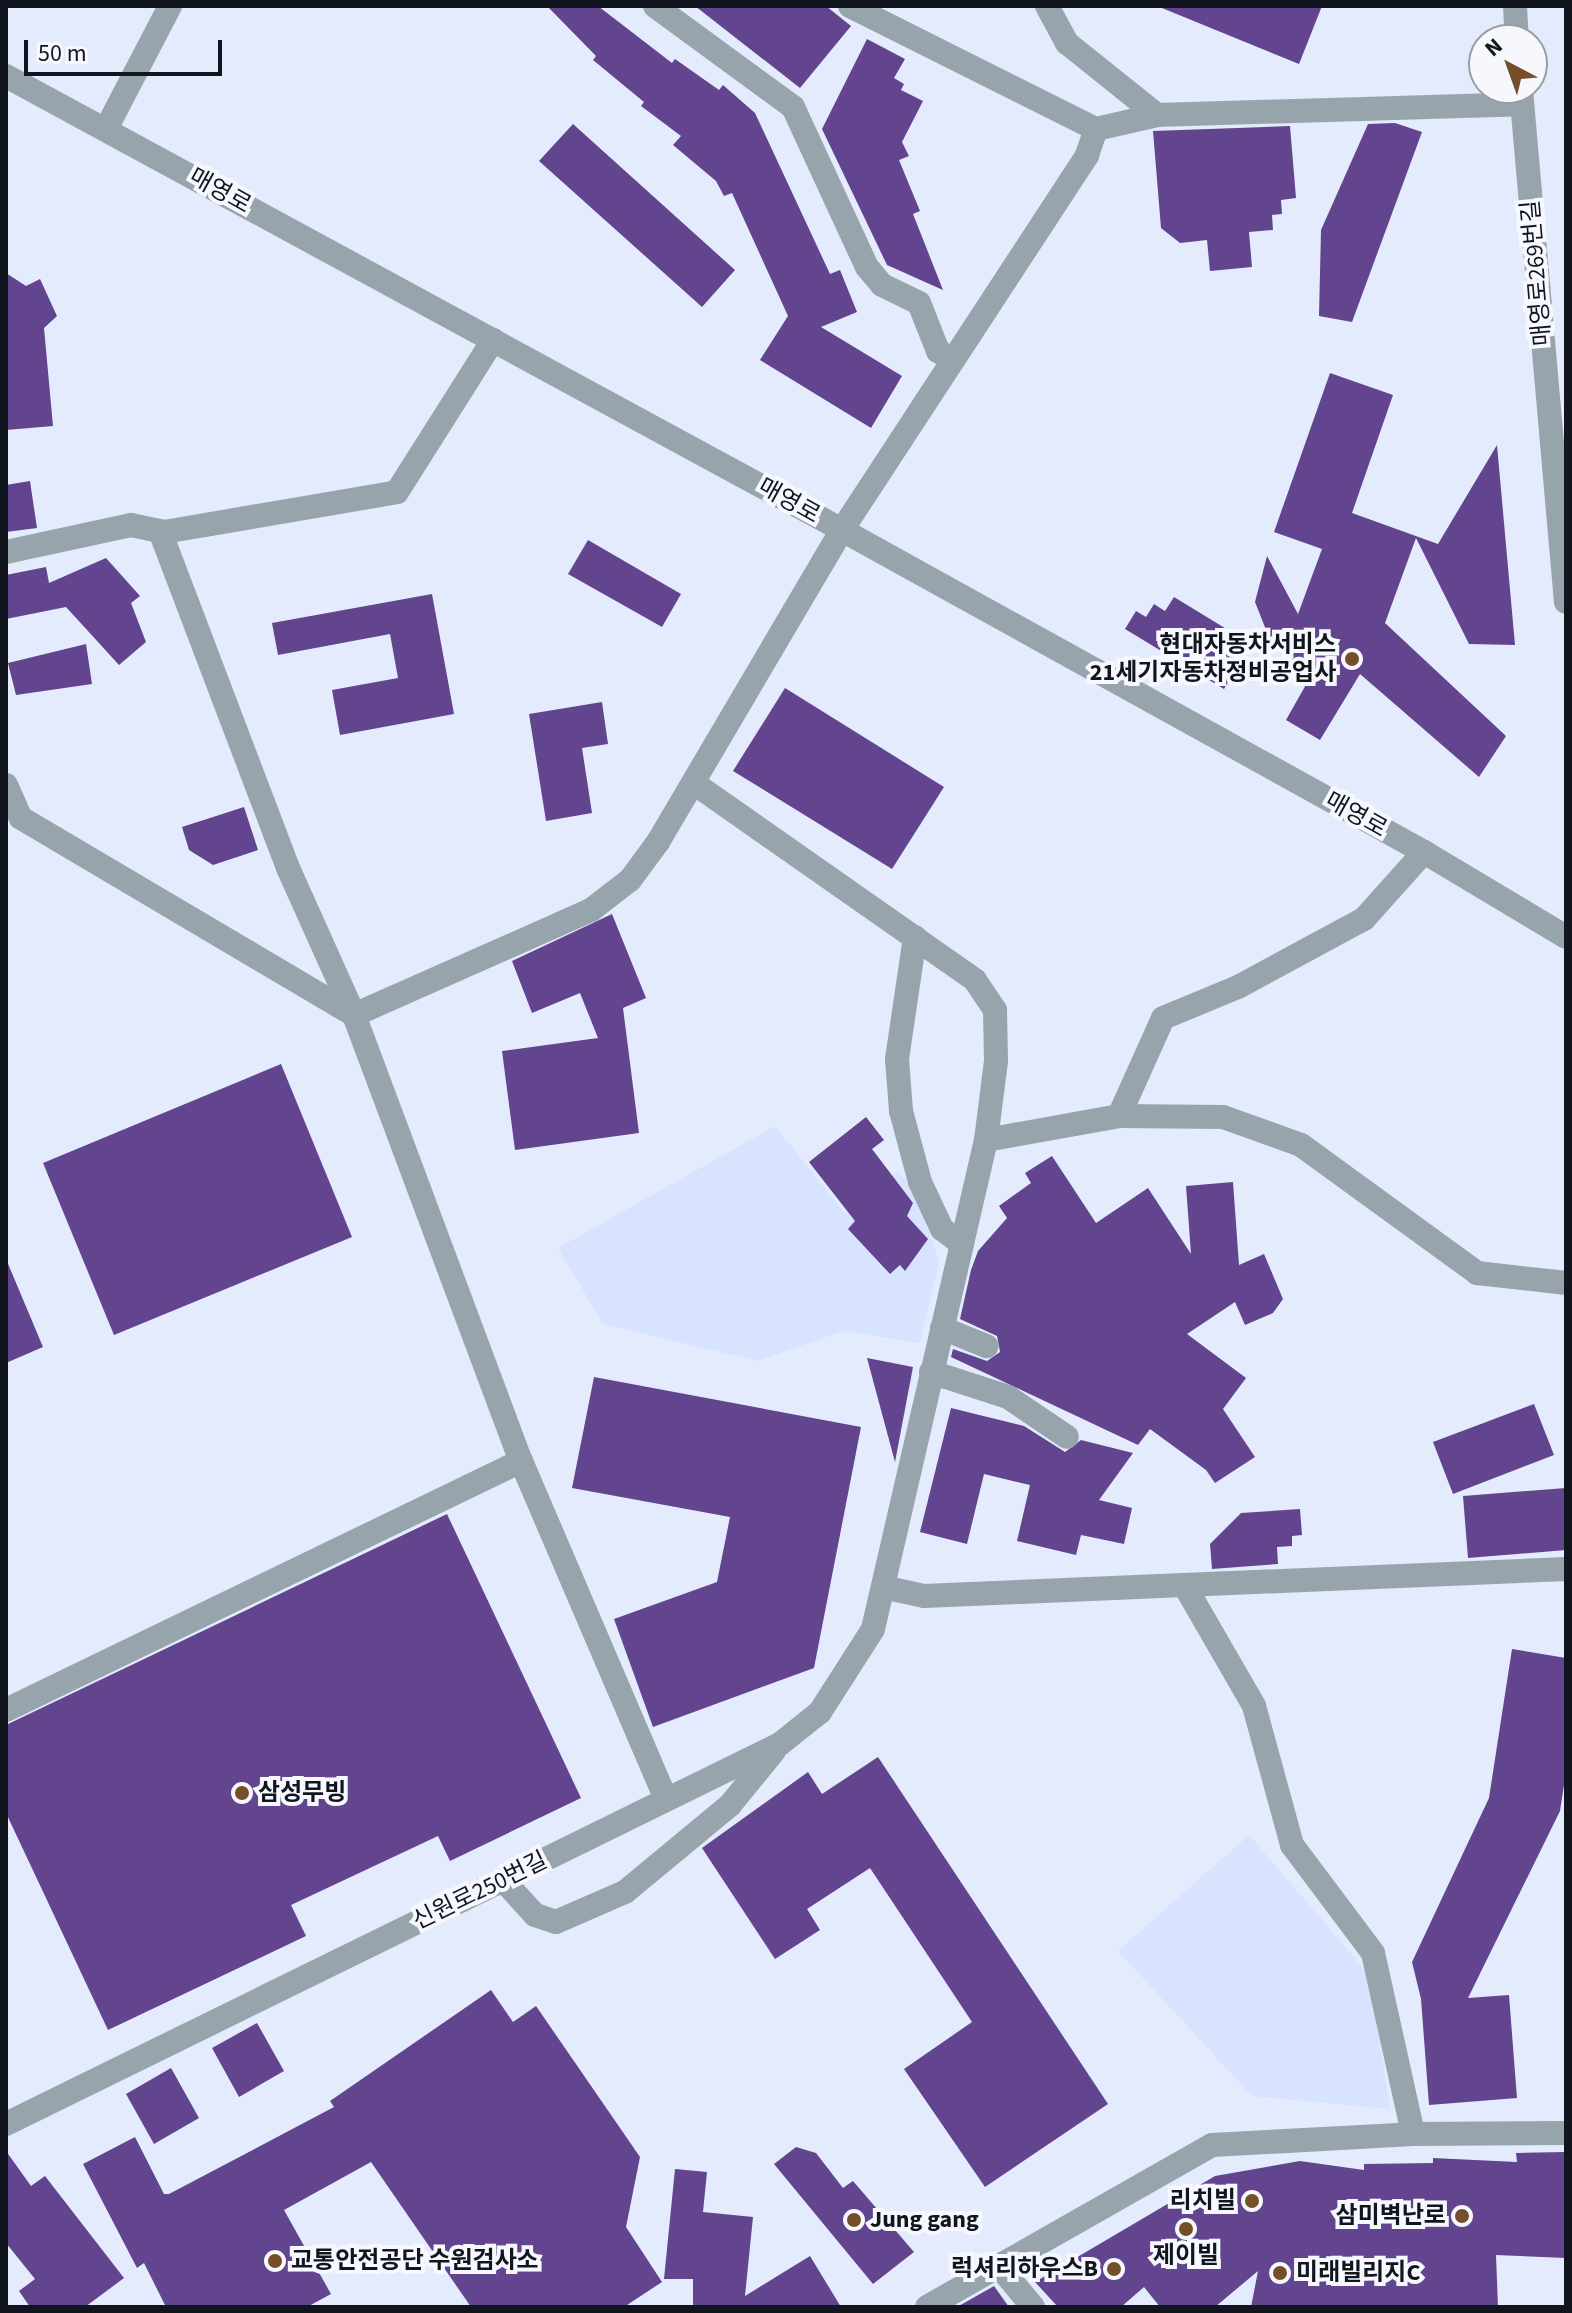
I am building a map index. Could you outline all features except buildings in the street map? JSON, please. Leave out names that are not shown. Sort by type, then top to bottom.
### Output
[{"type":"street","points":[[106,129],[170,6]]},
{"type":"street","points":[[655,6],[793,107],[867,267],[882,285],[919,303],[938,351],[953,360]]},
{"type":"street","points":[[850,6],[1096,129],[1157,115],[1468,99]]},
{"type":"street","points":[[1047,6],[1067,43],[1157,115]]},
{"type":"street","name":"매영로","points":[[6,76],[842,530],[1424,852],[1566,937]]},
{"type":"street","name":"매영로269번길","points":[[1523,104],[1566,602]]},
{"type":"street","points":[[354,1015],[602,902],[646,862],[842,530],[1087,155],[1096,129]]},
{"type":"street","points":[[6,552],[131,525],[160,531],[397,492],[493,340]]},
{"type":"street","points":[[160,531],[288,868],[354,1015],[521,1461],[666,1799]]},
{"type":"street","name":"신원로250번길","points":[[6,2124],[780,1744],[820,1712],[855,1662],[887,1588],[931,1372],[986,1140],[996,1061],[995,1010],[975,980],[694,783]]},
{"type":"street","points":[[6,785],[21,818],[354,1015]]},
{"type":"street","points":[[1119,1116],[1163,1018],[1226,993],[1364,919],[1424,852]]},
{"type":"street","points":[[915,937],[897,1059],[901,1111],[920,1182],[942,1229],[962,1244]]},
{"type":"street","points":[[986,1140],[1119,1116],[1207,1114],[1283,1136],[1477,1273],[1566,1283]]},
{"type":"street","points":[[942,1328],[986,1346]]},
{"type":"street","points":[[931,1372],[1008,1397],[1067,1437]]},
{"type":"street","points":[[6,1710],[521,1461]]},
{"type":"street","points":[[887,1588],[924,1596],[1186,1588],[1566,1569]]},
{"type":"street","points":[[1186,1588],[1254,1706],[1292,1845],[1373,1953],[1413,2134]]},
{"type":"street","points":[[504,1881],[535,1915],[556,1922],[625,1892],[730,1805],[780,1744]]},
{"type":"street","points":[[927,2307],[1212,2145],[1413,2134],[1566,2133]]},
{"type":"street","points":[[999,2266],[1033,2307]]},
{"type":"shaded area","points":[[775,1126],[846,1215],[898,1171],[912,1186],[939,1261],[920,1343],[843,1331],[758,1361],[603,1324],[558,1248]]},
{"type":"shaded area","points":[[1249,1835],[1370,1976],[1390,2109],[1252,2096],[1118,1951]]},
{"type":"place","name":"현대자동차서비스 21세기자동차정비공업사","points":[[1352,659]]},
{"type":"place","name":"삼성무빙","points":[[242,1793]]},
{"type":"place","name":"리치빌","points":[[1252,2201]]},
{"type":"place","name":"삼미벽난로","points":[[1462,2216]]},
{"type":"place","name":"Jung gang","points":[[854,2220]]},
{"type":"place","name":"제이빌","points":[[1186,2229]]},
{"type":"place","name":"교통안전공단 수원검사소","points":[[275,2261]]},
{"type":"place","name":"럭셔리하우스B","points":[[1114,2269]]},
{"type":"place","name":"미래빌리지C","points":[[1280,2273]]}]
